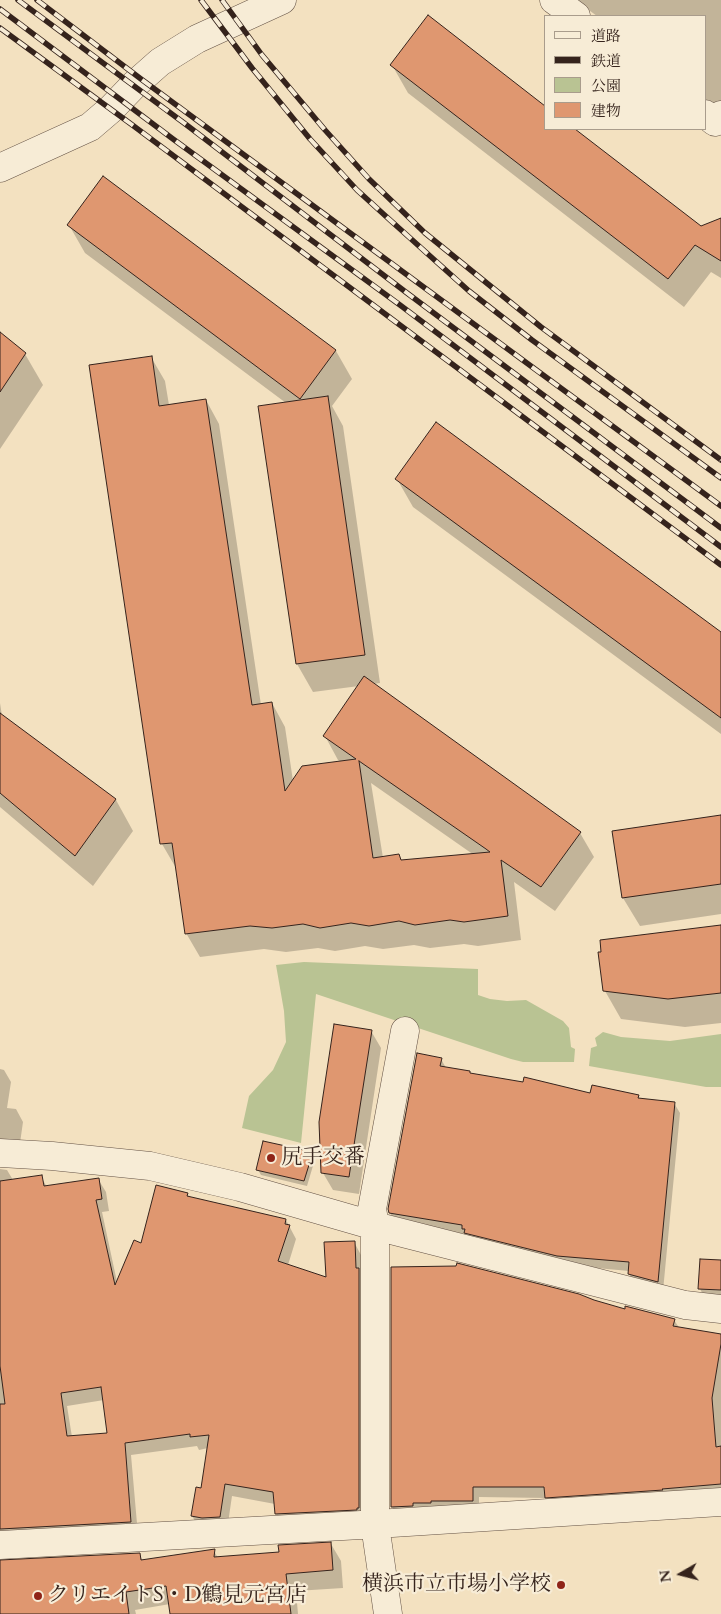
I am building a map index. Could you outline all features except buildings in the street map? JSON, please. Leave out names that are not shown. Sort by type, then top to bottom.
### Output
[{"type":"street","points":[[0,168],[90,127],[101,119],[134,85],[160,62],[197,40],[282,0]]},
{"type":"street","points":[[554,0],[575,15]]},
{"type":"street","points":[[706,115],[715,122],[721,115]]},
{"type":"street","points":[[388,1614],[375,1525],[375,1226],[372,1209],[405,1031]]},
{"type":"street","points":[[0,1153],[52,1156],[150,1166],[240,1187],[375,1226],[685,1305],[721,1309]]},
{"type":"street","points":[[0,1544],[375,1525],[721,1502]]},
{"type":"green space","points":[[304,962],[478,969],[478,995],[507,1001],[526,1000],[563,1021],[569,1028],[571,1047],[575,1049],[574,1062],[523,1062],[511,1059],[316,994],[301,1143],[242,1128],[249,1096],[273,1070],[286,1042],[284,1011],[276,965]]},
{"type":"green space","points":[[603,1032],[621,1037],[670,1041],[721,1034],[721,1087],[706,1087],[589,1066],[591,1048],[597,1046],[595,1038]]},
{"type":"railway","points":[[18,0],[721,528]]},
{"type":"railway","points":[[37,0],[141,79],[721,506]]},
{"type":"railway","points":[[201,0],[252,68],[310,139],[357,190],[469,291],[532,340],[721,478]]},
{"type":"railway","points":[[222,0],[262,55],[325,130],[369,179],[425,233],[541,327],[721,460]]},
{"type":"railway","points":[[0,9],[173,139],[400,305],[721,547]]},
{"type":"railway","points":[[0,28],[721,565]]},
{"type":"place","name":"尻手交番","points":[[271,1158]]},
{"type":"place","name":"横浜市立市場小学校","points":[[561,1585]]},
{"type":"place","name":"クリエイトS・D鶴見元宮店","points":[[38,1596]]}]
